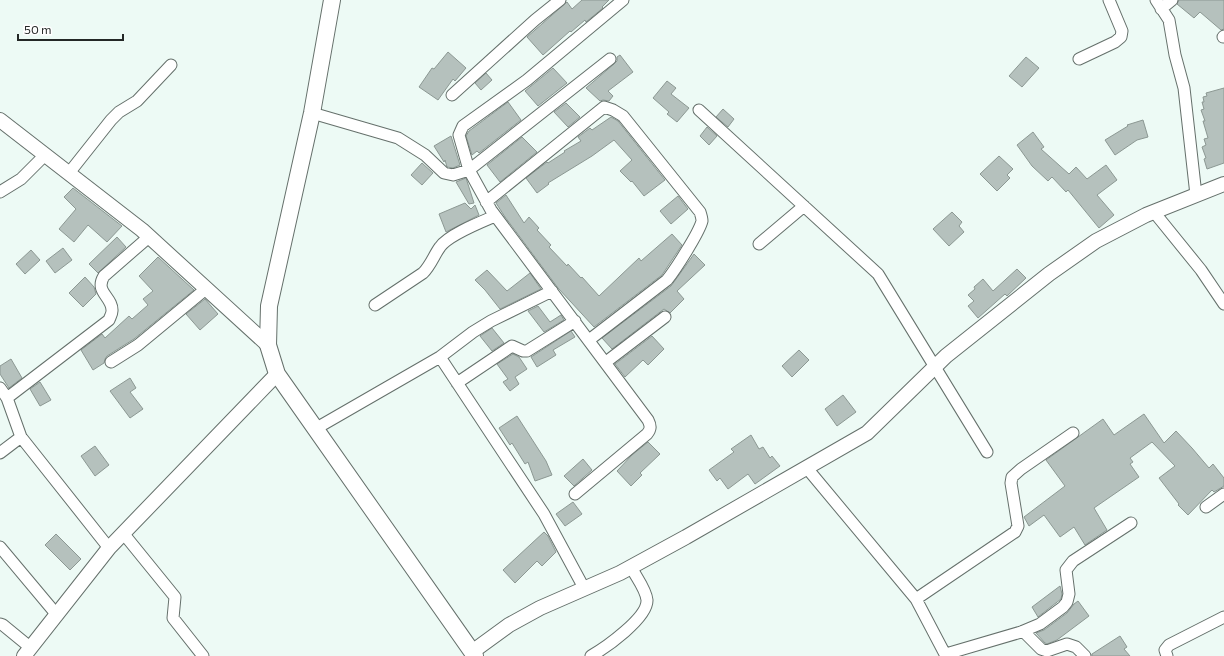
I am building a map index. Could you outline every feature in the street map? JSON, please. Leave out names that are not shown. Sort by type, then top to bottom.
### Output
[{"type":"main road","points":[[332,0],[312,113],[268,306],[268,345],[277,374],[473,654]]},
{"type":"street","points":[[452,95],[546,4],[560,0]]},
{"type":"street","points":[[575,494],[647,434],[651,425],[606,362],[495,216],[469,170],[459,135],[463,126],[527,80],[623,0]]},
{"type":"street","points":[[1079,59],[1115,42],[1121,37],[1122,31],[1109,0]]},
{"type":"street","points":[[1172,0],[1158,4],[1169,20],[1184,88],[1196,195]]},
{"type":"street","points":[[312,113],[398,138],[425,155],[444,173],[454,175],[469,170],[610,59]]},
{"type":"street","points":[[69,173],[111,120],[137,101],[171,65]]},
{"type":"street","points":[[486,202],[604,107],[623,116],[700,212],[702,220],[667,280],[589,340]]},
{"type":"street","points":[[699,110],[878,274],[986,452]]},
{"type":"street","points":[[0,120],[150,236],[268,345]]},
{"type":"street","points":[[0,192],[21,179],[45,155]]},
{"type":"street","points":[[473,654],[509,625],[540,608],[620,573],[686,537],[867,433],[946,356],[1049,274],[1096,241],[1154,212],[1224,184]]},
{"type":"street","points":[[759,244],[804,206]]},
{"type":"street","points":[[1154,212],[1201,270],[1224,304]]},
{"type":"street","points":[[375,305],[423,273],[429,267],[440,247],[448,240],[495,216]]},
{"type":"street","points":[[6,398],[109,320],[112,312],[111,307],[101,287],[101,282],[104,276],[150,236]]},
{"type":"street","points":[[111,362],[138,344],[207,288]]},
{"type":"street","points":[[315,429],[440,357],[473,332],[491,321],[552,291]]},
{"type":"street","points":[[606,362],[665,317]]},
{"type":"street","points":[[457,383],[512,346],[523,351],[527,351],[575,321]]},
{"type":"street","points":[[440,357],[544,514],[584,588]]},
{"type":"street","points":[[0,624],[4,625],[27,652],[109,548],[277,374]]},
{"type":"street","points":[[0,388],[6,398],[21,437],[109,548]]},
{"type":"street","points":[[916,599],[1015,532],[1018,526],[1011,483],[1012,477],[1021,469],[1073,433]]},
{"type":"street","points":[[0,453],[21,437]]},
{"type":"street","points":[[806,467],[916,599],[946,655],[1024,631],[1040,624],[1063,607],[1067,602],[1069,594],[1066,570],[1073,561],[1131,523]]},
{"type":"street","points":[[1206,507],[1224,494]]},
{"type":"street","points":[[123,533],[175,597],[173,618],[203,656]]},
{"type":"street","points":[[0,547],[57,615]]},
{"type":"street","points":[[591,656],[609,645],[635,622],[645,608],[647,602],[646,594],[631,567]]},
{"type":"street","points":[[1167,656],[1165,650],[1169,646],[1224,617]]},
{"type":"street","points":[[1024,631],[1041,649],[1047,651],[1067,644],[1076,646],[1086,656]]},
{"type":"building","points":[[582,0],[609,0],[602,7],[603,8],[586,22],[585,20],[571,32],[570,31],[543,55],[527,37],[567,2],[572,9]]},
{"type":"building","points":[[1179,0],[1224,0],[1224,29],[1221,30],[1200,12],[1194,18],[1177,4]]},
{"type":"building","points":[[448,52],[466,68],[455,81],[453,79],[438,100],[419,87],[432,68],[434,69]]},
{"type":"building","points":[[620,55],[633,72],[608,91],[613,96],[609,101],[600,101],[586,88],[614,64],[617,61],[617,57]]},
{"type":"building","points":[[1026,57],[1039,68],[1022,87],[1009,76]]},
{"type":"building","points":[[553,68],[567,83],[538,106],[525,91]]},
{"type":"building","points":[[486,73],[492,80],[481,90],[475,83]]},
{"type":"building","points":[[667,81],[676,88],[671,94],[689,108],[677,122],[667,114],[669,112],[653,98]]},
{"type":"building","points":[[1224,88],[1224,163],[1207,169],[1204,159],[1206,158],[1202,147],[1206,145],[1204,139],[1208,138],[1203,121],[1205,121],[1201,110],[1204,109],[1202,102],[1204,102],[1203,97],[1207,96],[1206,93]]},
{"type":"building","points":[[508,102],[521,120],[479,153],[477,151],[472,155],[466,136],[469,131]]},
{"type":"building","points":[[566,103],[580,117],[568,127],[554,112]]},
{"type":"building","points":[[723,109],[734,119],[728,127],[716,117]]},
{"type":"building","points":[[611,117],[618,121],[665,180],[644,196],[632,181],[631,182],[620,171],[632,160],[614,140],[592,156],[548,183],[549,184],[537,193],[526,178],[547,162],[548,163],[581,141],[578,137],[590,128],[592,130]]},
{"type":"building","points":[[1143,120],[1148,137],[1137,140],[1115,155],[1105,140],[1128,126],[1127,125]]},
{"type":"building","points":[[707,127],[717,136],[709,145],[700,136]]},
{"type":"building","points":[[1033,132],[1044,147],[1041,149],[1069,174],[1076,167],[1087,179],[1106,165],[1117,180],[1097,195],[1114,215],[1099,228],[1068,190],[1066,192],[1052,177],[1048,181],[1032,166],[1017,145]]},
{"type":"building","points":[[451,136],[460,165],[453,168],[447,167],[445,160],[444,162],[434,146]]},
{"type":"building","points":[[522,137],[537,152],[500,182],[487,165]]},
{"type":"building","points":[[999,156],[1013,169],[1007,175],[1010,178],[997,191],[980,174]]},
{"type":"building","points":[[422,163],[433,173],[422,185],[411,175]]},
{"type":"building","points":[[466,178],[474,203],[469,204],[456,182]]},
{"type":"building","points":[[73,188],[122,226],[107,242],[88,225],[74,242],[59,229],[76,209],[64,197]]},
{"type":"building","points":[[506,195],[524,223],[529,217],[539,228],[537,230],[551,245],[549,247],[567,266],[568,264],[581,278],[582,277],[599,296],[639,258],[641,261],[672,234],[682,245],[662,275],[594,327],[558,288],[505,217],[496,203]]},
{"type":"building","points":[[678,196],[688,209],[671,224],[660,211]]},
{"type":"building","points":[[465,203],[471,209],[475,205],[479,215],[446,232],[439,214]]},
{"type":"building","points":[[952,212],[962,222],[959,226],[964,232],[949,246],[933,229]]},
{"type":"building","points":[[117,237],[126,247],[98,273],[89,264]]},
{"type":"building","points":[[63,248],[72,260],[55,273],[46,261]]},
{"type":"building","points":[[31,250],[40,260],[25,274],[16,264]]},
{"type":"building","points":[[694,254],[705,265],[677,291],[684,299],[670,313],[664,309],[612,349],[602,338],[671,286]]},
{"type":"building","points":[[158,257],[194,290],[134,339],[107,356],[104,363],[93,370],[81,350],[102,334],[105,338],[129,316],[132,319],[148,305],[143,299],[153,291],[139,276]]},
{"type":"building","points":[[1017,269],[1026,278],[1007,296],[1005,294],[978,318],[968,306],[974,301],[968,295],[975,289],[974,287],[983,279],[993,291]]},
{"type":"building","points":[[487,270],[507,291],[530,273],[541,289],[500,309],[475,280]]},
{"type":"building","points":[[85,277],[94,287],[96,294],[83,307],[69,293]]},
{"type":"building","points":[[205,299],[218,314],[200,330],[186,314]]},
{"type":"building","points":[[538,306],[550,322],[561,315],[564,320],[544,332],[528,311]]},
{"type":"building","points":[[492,328],[504,343],[492,351],[480,336]]},
{"type":"building","points":[[571,331],[575,337],[553,350],[556,355],[537,367],[531,357]]},
{"type":"building","points":[[652,336],[664,349],[648,365],[643,360],[625,377],[615,364]]},
{"type":"building","points":[[799,350],[809,360],[792,377],[782,366]]},
{"type":"building","points":[[513,354],[519,357],[527,369],[515,377],[519,384],[510,391],[503,382],[508,379],[497,364]]},
{"type":"building","points":[[11,359],[22,378],[9,388],[0,374],[0,366]]},
{"type":"building","points":[[130,378],[136,388],[130,392],[143,409],[130,418],[110,391]]},
{"type":"building","points":[[40,382],[51,400],[40,406],[30,389]]},
{"type":"building","points":[[843,395],[856,412],[837,426],[825,409]]},
{"type":"building","points":[[1144,414],[1164,443],[1176,431],[1209,468],[1213,464],[1224,478],[1224,486],[1214,492],[1212,490],[1188,515],[1178,505],[1179,504],[1159,478],[1175,466],[1152,442],[1130,458],[1133,462],[1130,464],[1139,477],[1094,508],[1107,530],[1085,545],[1074,527],[1060,537],[1044,515],[1029,526],[1024,517],[1065,486],[1046,460],[1103,419],[1114,435]]},
{"type":"building","points":[[517,416],[546,461],[552,475],[535,481],[528,462],[525,464],[512,443],[510,445],[499,428]]},
{"type":"building","points":[[751,435],[759,449],[763,447],[770,458],[772,456],[780,466],[755,484],[748,474],[728,489],[720,478],[717,481],[709,470],[734,452],[731,449]]},
{"type":"building","points":[[648,442],[660,454],[640,473],[642,475],[631,486],[617,471],[632,455]]},
{"type":"building","points":[[95,446],[109,465],[95,476],[81,456]]},
{"type":"building","points":[[583,459],[592,470],[574,486],[564,476]]},
{"type":"building","points":[[573,502],[582,514],[565,526],[556,514]]},
{"type":"building","points":[[544,532],[548,536],[556,552],[542,566],[537,561],[515,583],[503,570]]},
{"type":"building","points":[[56,534],[81,559],[70,570],[45,545]]},
{"type":"building","points":[[1060,586],[1062,594],[1061,599],[1038,617],[1032,607]]},
{"type":"building","points":[[1078,601],[1089,616],[1057,640],[1047,644],[1045,643],[1036,633],[1044,630],[1067,613]]},
{"type":"building","points":[[1120,636],[1127,647],[1124,649],[1130,656],[1092,656],[1092,654]]}]
